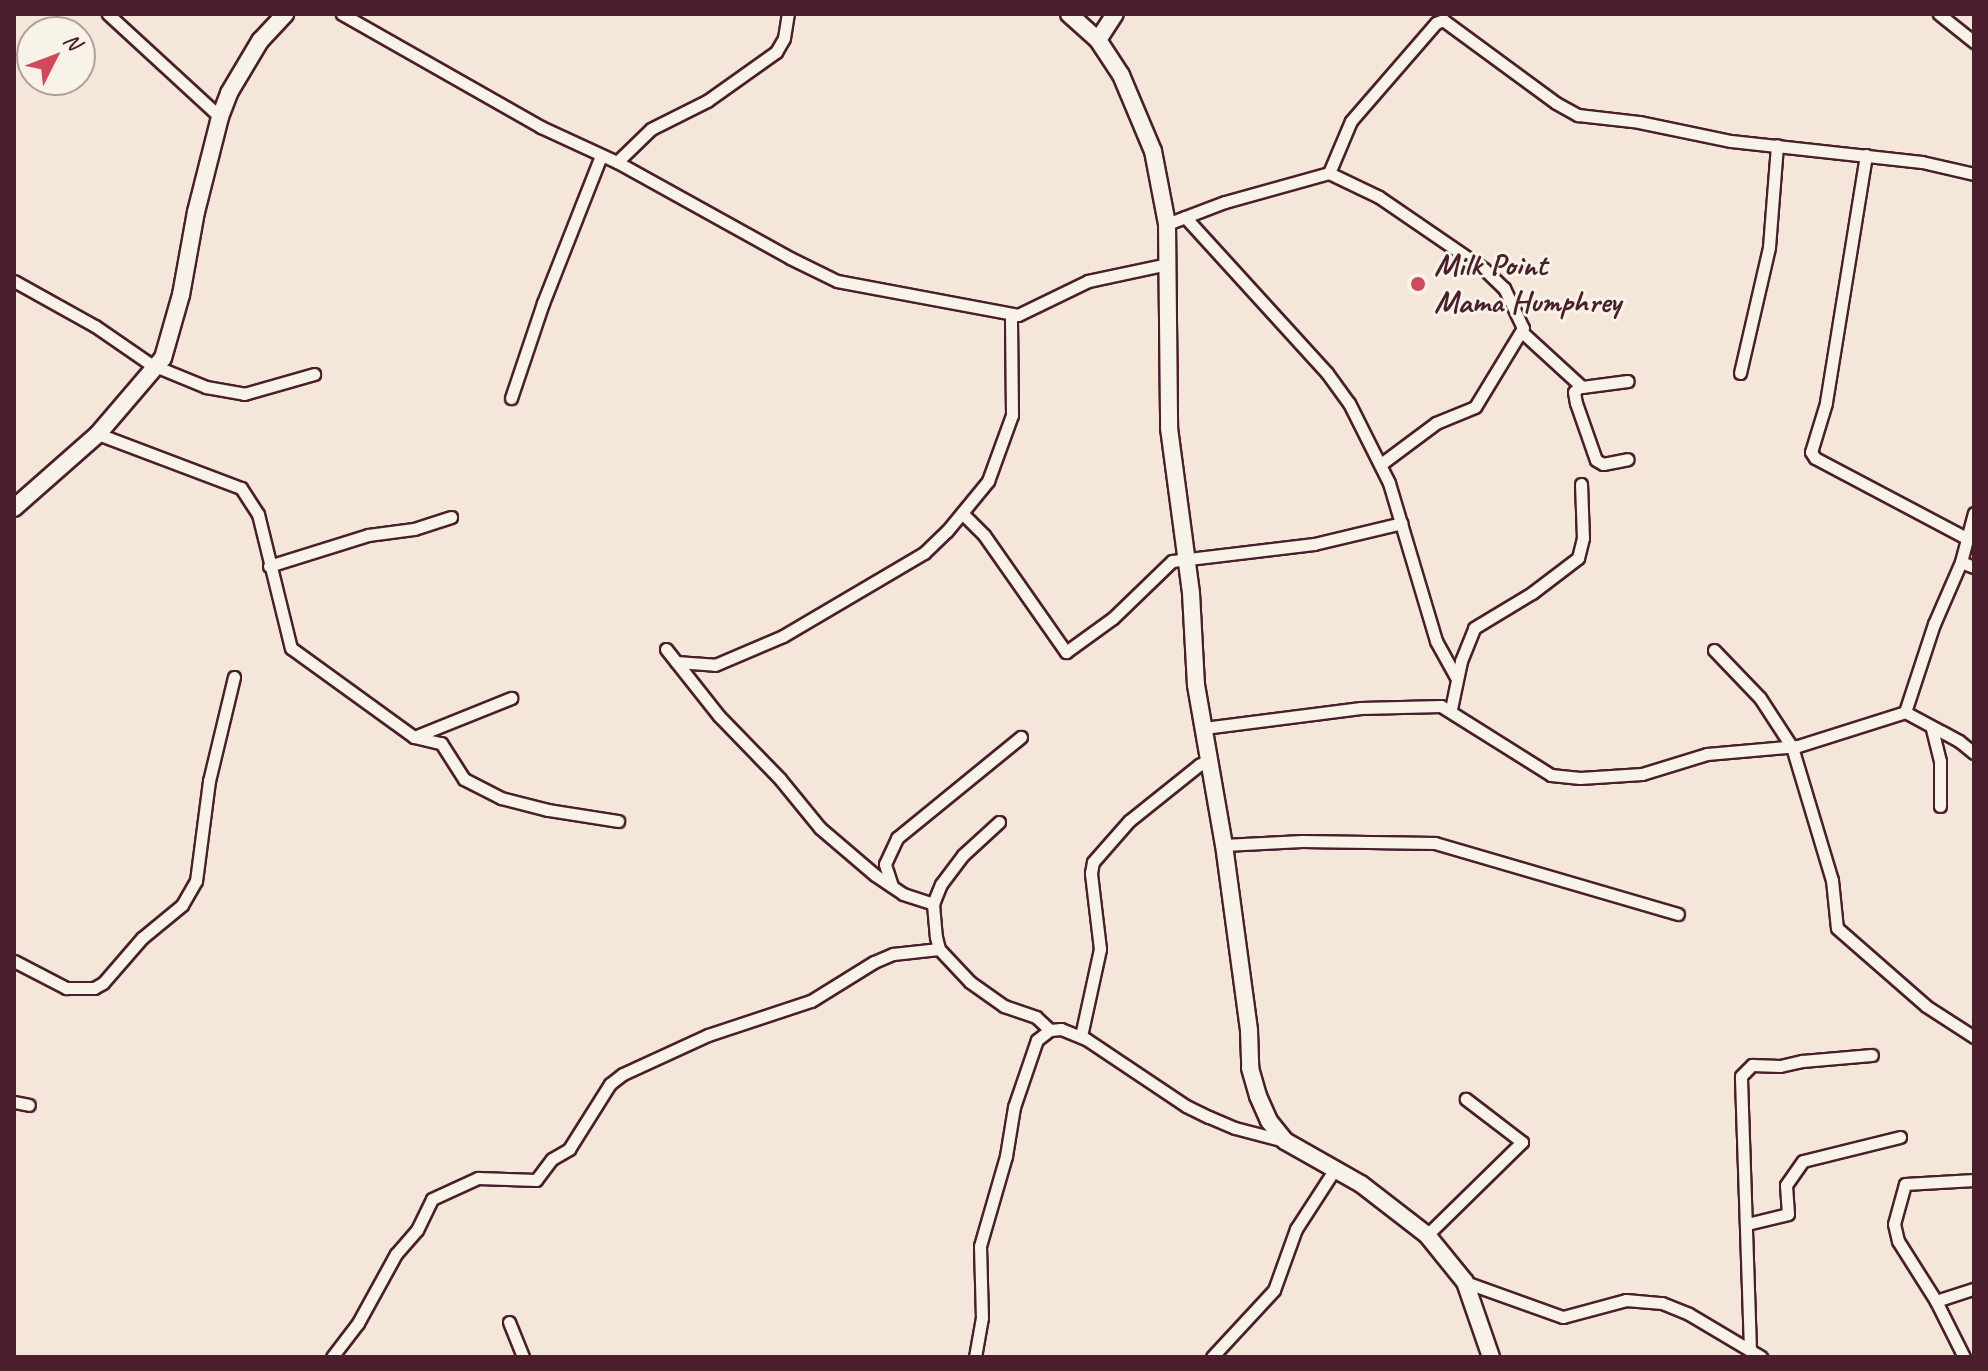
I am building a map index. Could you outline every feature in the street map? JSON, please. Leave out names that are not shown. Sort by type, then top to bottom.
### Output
[{"type":"street","points":[[108,14],[220,117]]},
{"type":"street","points":[[14,508],[98,434],[157,368],[181,295],[196,212],[220,117],[229,93],[260,41],[285,14]]},
{"type":"street","points":[[342,14],[422,62],[617,162],[837,281],[969,303],[1011,315],[1025,314],[1088,281],[1168,264]]},
{"type":"street","points":[[617,162],[651,129],[707,101],[776,52],[784,38],[788,14]]},
{"type":"street","points":[[1069,14],[1098,40],[1121,75],[1142,120],[1155,160],[1167,224],[1166,390],[1196,685],[1224,845],[1249,1031],[1250,1068],[1269,1121],[1285,1141]]},
{"type":"street","points":[[1098,40],[1115,14]]},
{"type":"street","points":[[1939,14],[1974,42]]},
{"type":"street","points":[[1329,173],[1351,121],[1436,23],[1443,20],[1556,103],[1578,115],[1639,122],[1731,141],[1922,162],[1974,174]]},
{"type":"street","points":[[1740,373],[1769,247],[1777,145]]},
{"type":"street","points":[[1866,155],[1826,403],[1811,452],[1815,458],[1968,539]]},
{"type":"street","points":[[511,398],[543,303],[601,156]]},
{"type":"street","points":[[1167,224],[1329,173],[1379,197],[1452,243],[1484,269],[1504,288],[1521,321],[1523,333],[1580,386]]},
{"type":"street","points":[[1185,217],[1327,373],[1349,403],[1381,464],[1402,523],[1436,641],[1457,679]]},
{"type":"street","points":[[14,281],[95,326],[157,368],[206,387],[244,394],[314,374]]},
{"type":"street","points":[[676,662],[715,665],[783,636],[924,553],[962,513],[996,465],[1012,415],[1011,315]]},
{"type":"street","points":[[1381,464],[1436,423],[1475,407],[1523,333]]},
{"type":"street","points":[[1628,381],[1580,386],[1574,392],[1596,460],[1603,464],[1628,459]]},
{"type":"street","points":[[98,434],[241,488],[258,514],[291,648],[376,713],[414,737],[441,743],[464,779],[478,789],[548,810],[618,821]]},
{"type":"street","points":[[1451,709],[1457,679],[1474,628],[1532,593],[1578,558],[1583,538],[1581,484]]},
{"type":"street","points":[[962,513],[984,535],[1066,652],[1113,618],[1166,564],[1185,557],[1278,550],[1402,523]]},
{"type":"street","points":[[1905,712],[1934,624],[1961,562],[1974,513]]},
{"type":"street","points":[[269,566],[368,535],[414,529],[451,517]]},
{"type":"street","points":[[1961,562],[1974,567]]},
{"type":"street","points":[[666,649],[719,716],[820,828],[892,886],[933,904]]},
{"type":"street","points":[[1714,650],[1760,698],[1792,747],[1832,880],[1837,928],[1926,1006],[1974,1037]]},
{"type":"street","points":[[14,961],[66,988],[94,988],[103,983],[142,938],[182,905],[196,881],[209,781],[234,677]]},
{"type":"street","points":[[414,737],[511,698]]},
{"type":"street","points":[[1204,728],[1361,708],[1441,706],[1451,709],[1557,777],[1642,774],[1707,754],[1792,747],[1905,712],[1974,753]]},
{"type":"street","points":[[1932,729],[1940,761],[1940,806]]},
{"type":"street","points":[[892,886],[885,864],[897,838],[1021,737]]},
{"type":"street","points":[[1081,1036],[1100,949],[1091,873],[1093,862],[1129,821],[1209,760]]},
{"type":"street","points":[[999,822],[949,871],[933,904],[939,949],[970,982],[995,1000],[1036,1017],[1050,1030],[1081,1036],[1186,1106],[1235,1128],[1285,1141],[1402,1213],[1427,1235],[1465,1282],[1491,1357]]},
{"type":"street","points":[[1224,845],[1302,841],[1435,843],[1678,914]]},
{"type":"street","points":[[332,1357],[358,1323],[380,1277],[417,1230],[431,1200],[478,1178],[536,1180],[552,1159],[569,1149],[583,1121],[610,1084],[623,1074],[730,1027],[804,1004],[893,954],[939,949]]},
{"type":"street","points":[[975,1357],[982,1318],[980,1246],[1006,1156],[1014,1107],[1037,1040],[1050,1030]]},
{"type":"street","points":[[1755,1354],[1741,1083],[1744,1070],[1752,1065],[1780,1066],[1872,1055]]},
{"type":"street","points":[[1427,1235],[1522,1142],[1466,1099]]},
{"type":"street","points":[[14,1102],[29,1105]]},
{"type":"street","points":[[1747,1224],[1788,1214],[1786,1185],[1803,1161],[1900,1137]]},
{"type":"street","points":[[1212,1357],[1274,1290],[1296,1229],[1335,1169]]},
{"type":"street","points":[[1964,1357],[1936,1301],[1894,1232],[1900,1194],[1908,1183],[1974,1180]]},
{"type":"street","points":[[1465,1282],[1563,1317],[1626,1300],[1662,1303],[1689,1314],[1755,1354]]},
{"type":"street","points":[[1936,1301],[1974,1289]]},
{"type":"street","points":[[509,1322],[523,1357]]},
{"type":"place","name":"Milk Point Mama Humphrey","points":[[1418,284]]}]
